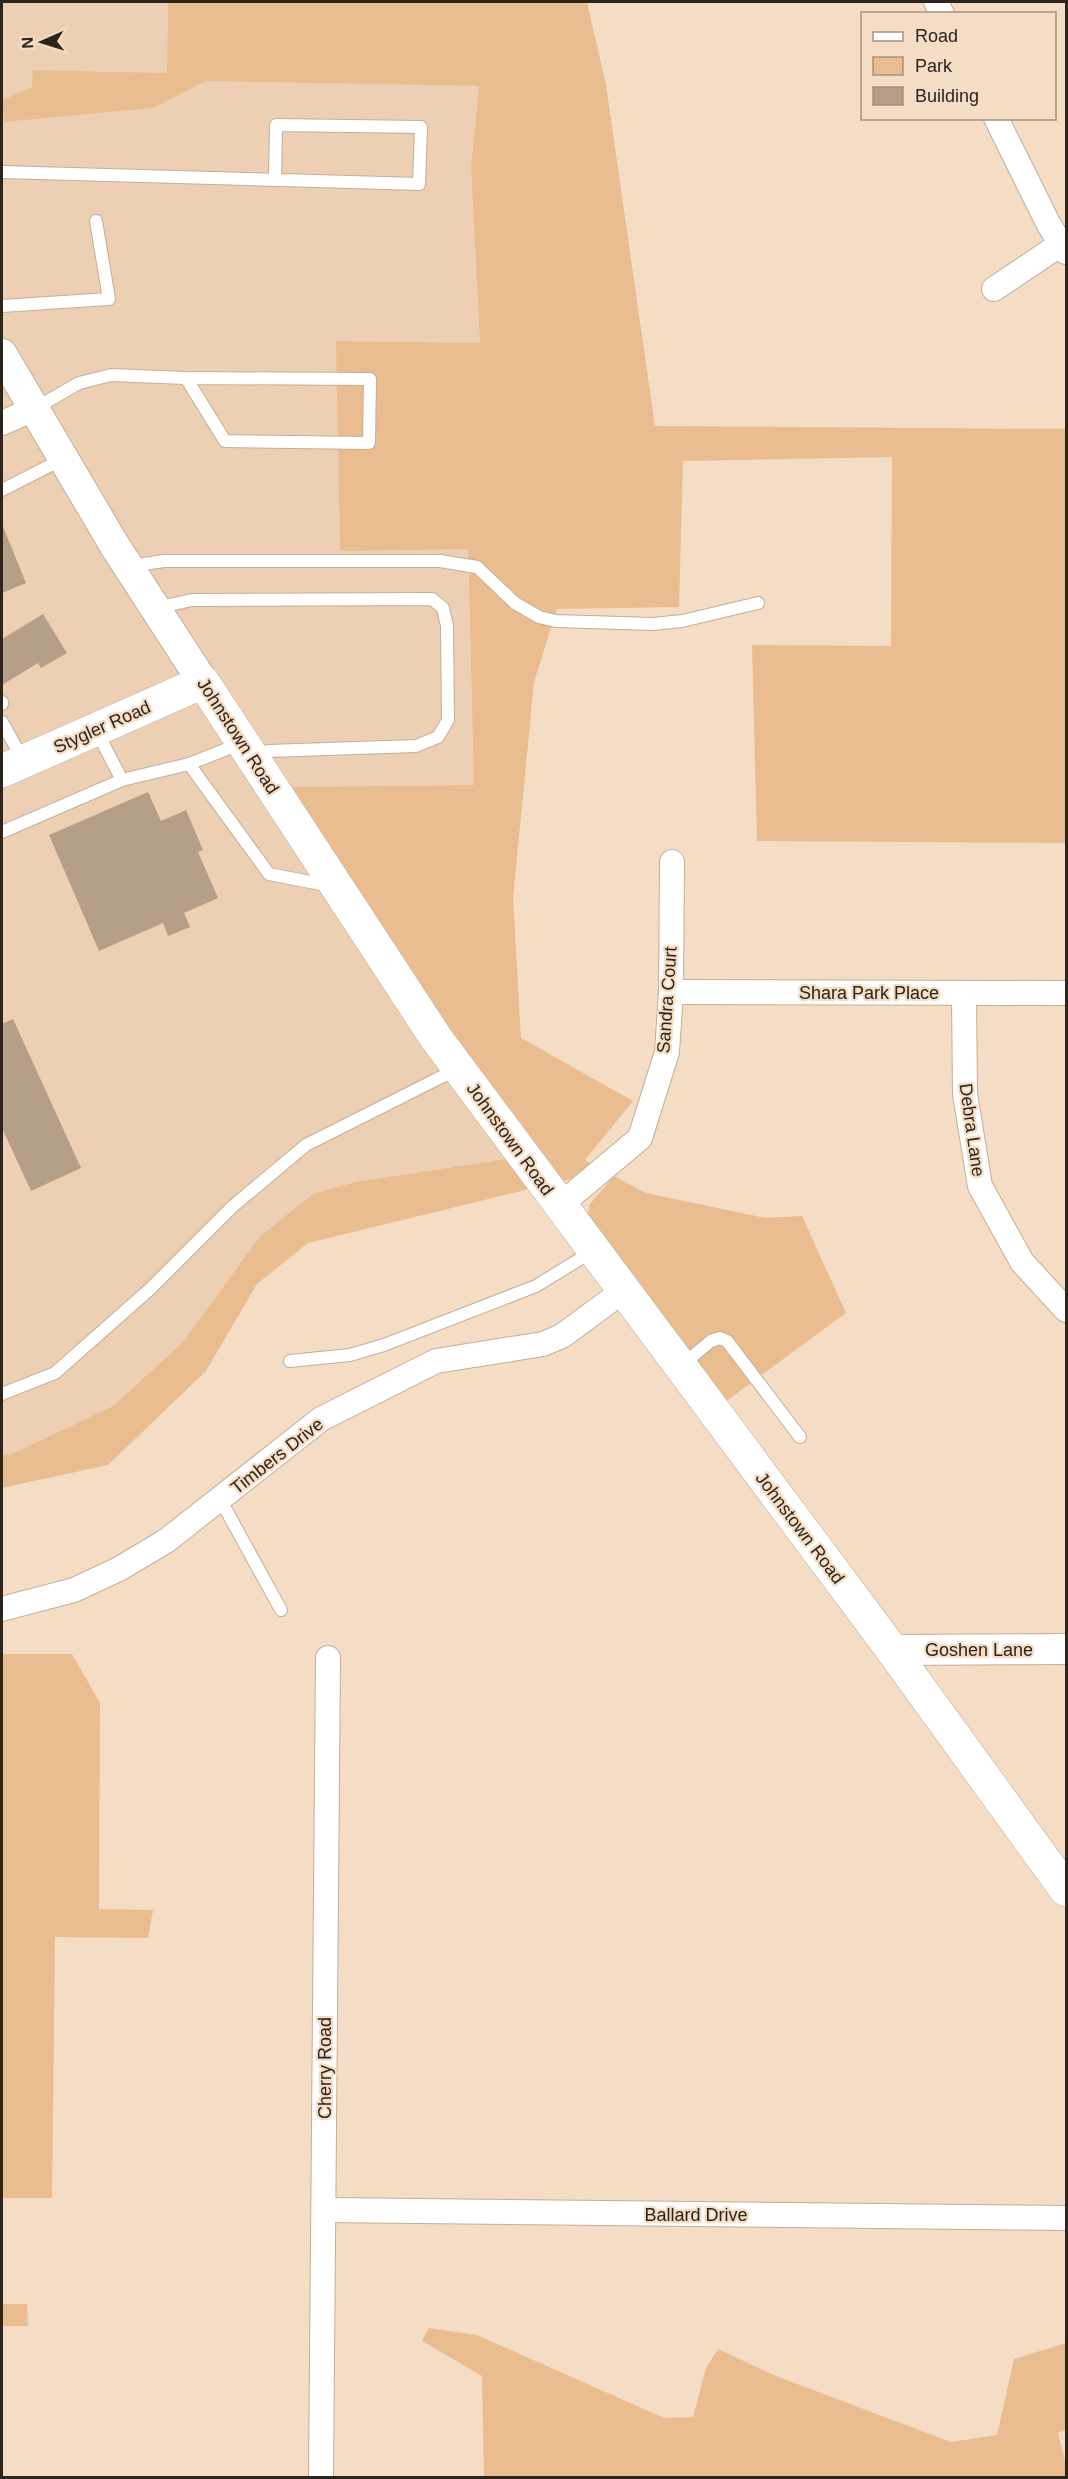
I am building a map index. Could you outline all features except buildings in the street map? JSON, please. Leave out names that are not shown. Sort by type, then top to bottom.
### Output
[{"type":"main road","name":"Stygler Road","points":[[13,766],[202,682]]},
{"type":"main road","name":"Johnstown Road","points":[[202,682],[458,1069],[892,1650],[1066,1890]]},
{"type":"street","points":[[994,289],[1064,248],[1049,225],[997,120]]},
{"type":"street","name":"Johnstown Road","points":[[2,354],[128,567],[202,682]]},
{"type":"street","points":[[2,423],[34,409]]},
{"type":"street","name":"Sandra Court","points":[[559,1206],[640,1138],[667,1052],[672,862]]},
{"type":"street","name":"Shara Park Place","points":[[670,992],[1066,993]]},
{"type":"street","name":"Debra Lane","points":[[964,994],[965,1094],[980,1186],[1023,1262],[1066,1310]]},
{"type":"street","name":"Timbers Drive","points":[[2,1609],[74,1590],[119,1569],[166,1541],[321,1419],[436,1361],[543,1344],[562,1336],[623,1291]]},
{"type":"street","name":"Goshen Lane","points":[[892,1650],[1066,1649]]},
{"type":"street","name":"Cherry Road","points":[[321,2478],[328,1659]]},
{"type":"street","name":"Ballard Drive","points":[[325,2210],[1066,2218]]},
{"type":"lane","points":[[2,172],[275,180],[419,184],[421,128],[276,125],[275,180]]},
{"type":"lane","points":[[2,306],[109,299],[96,221]]},
{"type":"lane","points":[[34,409],[79,383],[111,375],[186,378],[370,379],[369,444],[225,441],[186,378]]},
{"type":"lane","points":[[2,490],[63,459]]},
{"type":"lane","points":[[128,567],[164,561],[440,561],[463,563],[477,567],[515,603],[539,617],[556,621],[653,624],[682,621],[758,603]]},
{"type":"lane","points":[[2,832],[122,780],[248,750],[416,746],[438,737],[447,720],[447,626],[443,608],[432,599],[192,600],[155,608]]},
{"type":"lane","points":[[2,722],[13,766]]},
{"type":"lane","points":[[96,729],[122,780]]},
{"type":"lane","points":[[189,764],[269,874],[338,888]]},
{"type":"lane","points":[[2,1394],[55,1373],[150,1289],[232,1207],[306,1145],[458,1069]]},
{"type":"lane","points":[[290,1361],[350,1355],[384,1345],[536,1286],[593,1251]]},
{"type":"lane","points":[[680,1367],[711,1341],[720,1338],[727,1341],[800,1437]]},
{"type":"lane","points":[[220,1499],[281,1610]]},
{"type":"shaded area","points":[[2,2],[168,2],[167,73],[33,70],[33,87],[2,100]]},
{"type":"shaded area","points":[[206,81],[479,86],[471,166],[480,343],[337,341],[468,549],[474,785],[290,787],[507,1159],[355,1182],[313,1194],[260,1236],[183,1342],[113,1406],[14,1453],[2,1456],[2,109],[4,122],[153,108]]},
{"type":"green space","points":[[168,2],[587,2],[606,85],[655,426],[1066,429],[1066,843],[757,841],[752,645],[891,646],[892,457],[683,461],[679,607],[557,609],[534,682],[513,898],[521,1038],[633,1101],[585,1160],[595,1166],[575,1178],[562,1181],[466,1063],[289,787],[474,785],[468,549],[340,551],[336,341],[480,343],[471,166],[479,86],[206,81],[153,108],[4,122],[2,100],[32,87],[33,70],[167,73]]},
{"type":"green space","points":[[507,1159],[529,1189],[308,1243],[257,1284],[206,1371],[108,1465],[2,1488],[2,1456],[14,1453],[113,1406],[183,1342],[260,1236],[313,1194],[355,1182]]},
{"type":"green space","points":[[614,1176],[646,1193],[765,1218],[802,1216],[846,1313],[721,1405],[587,1216],[590,1204]]},
{"type":"green space","points":[[2,1654],[72,1654],[100,1703],[99,1909],[153,1910],[148,1938],[55,1937],[52,2198],[2,2198]]},
{"type":"green space","points":[[2,2304],[27,2304],[28,2326],[2,2326]]},
{"type":"green space","points":[[429,2328],[477,2335],[664,2418],[693,2417],[706,2368],[718,2349],[776,2376],[951,2442],[997,2435],[1014,2359],[1066,2343],[1066,2430],[1058,2433],[1066,2464],[1066,2477],[484,2477],[482,2376],[422,2341]]}]
